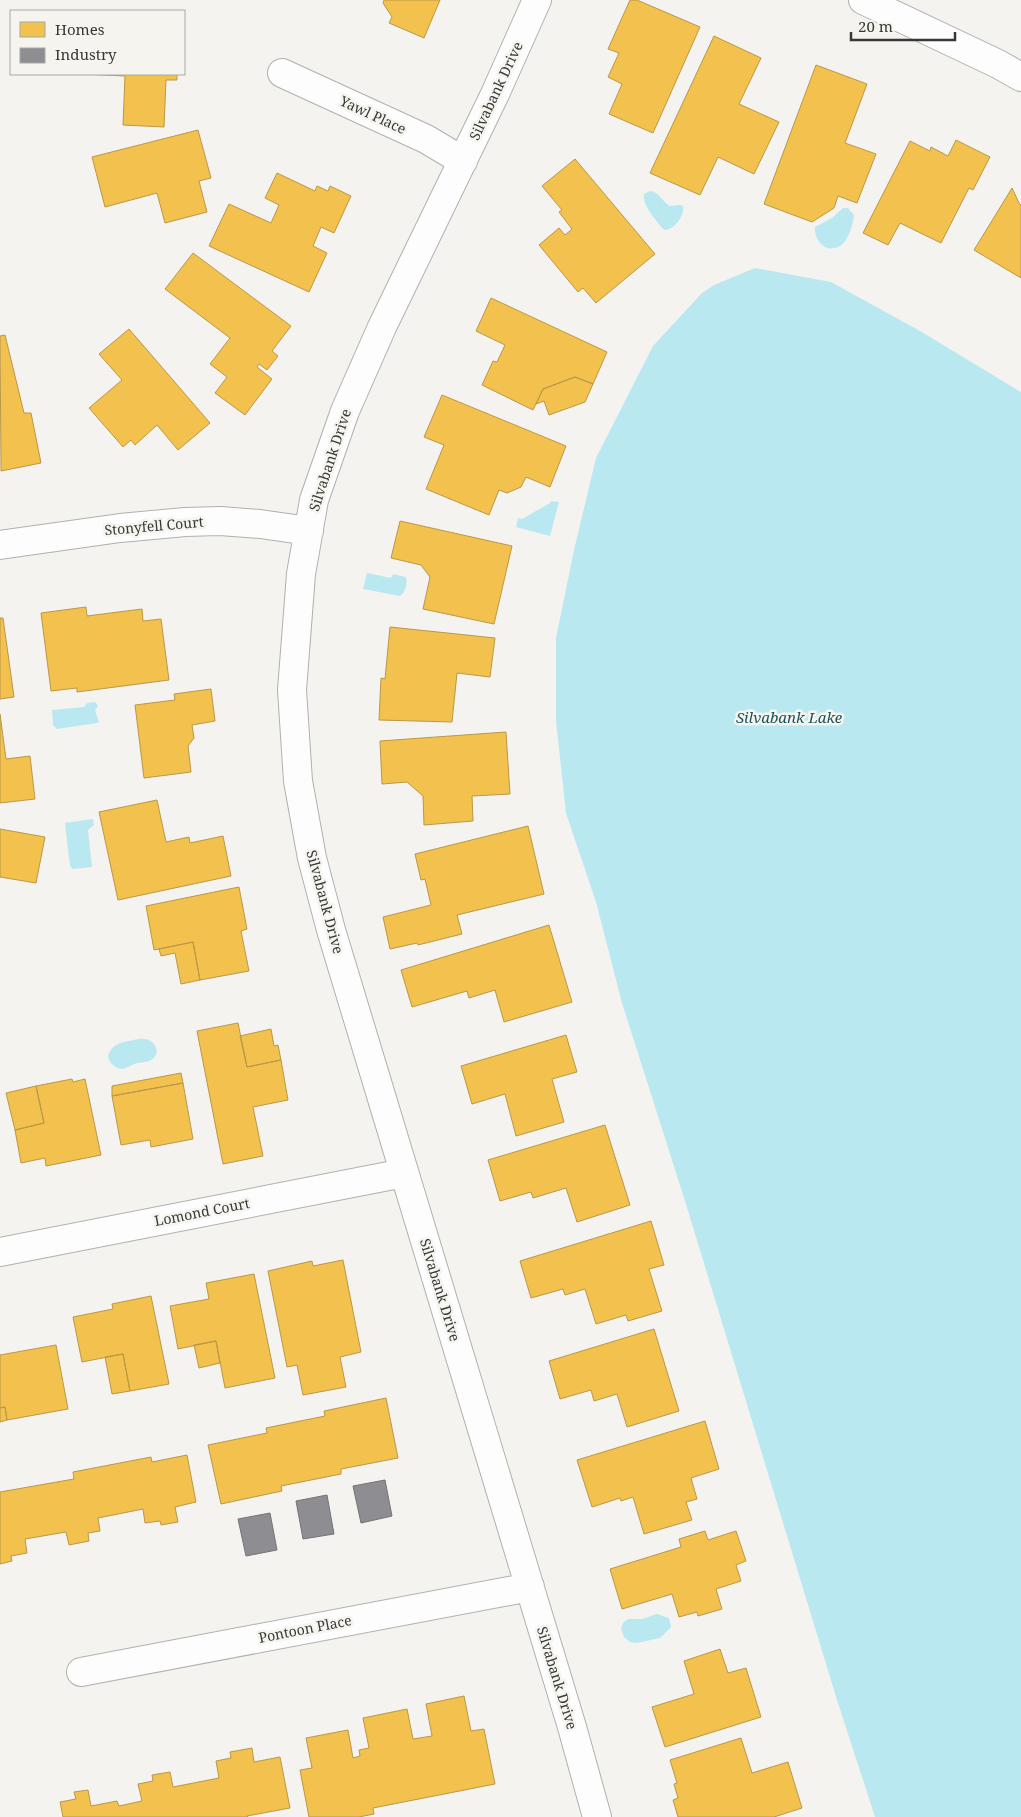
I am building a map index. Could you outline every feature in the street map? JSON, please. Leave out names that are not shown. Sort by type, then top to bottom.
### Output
[{"type":"street","name":"Silvabank Drive","points":[[537,0],[463,161],[382,327],[345,411],[314,500],[300,582],[292,690],[298,781],[312,858],[331,930],[530,1587],[597,1817]]},
{"type":"street","points":[[863,0],[998,64],[1021,77]]},
{"type":"street","name":"Yawl Place","points":[[282,73],[426,139],[463,161]]},
{"type":"street","name":"Stonyfell Court","points":[[0,544],[120,528],[185,522],[236,522],[309,530]]},
{"type":"street","name":"Lomond Court","points":[[0,1252],[404,1173]]},
{"type":"street","name":"Pontoon Place","points":[[81,1672],[530,1587]]},
{"type":"water","points":[[650,191],[656,193],[670,206],[683,206],[681,217],[669,229],[665,230],[662,228],[647,208],[644,194]]},
{"type":"water","points":[[843,208],[848,208],[854,215],[851,228],[842,245],[828,248],[818,240],[815,227],[832,218]]},
{"type":"water","name":"Silvabank Lake","points":[[755,268],[831,282],[920,331],[1021,392],[1021,1817],[875,1817],[837,1700],[685,1201],[622,1003],[596,902],[566,813],[556,721],[556,638],[574,550],[596,458],[653,346],[702,293],[714,285]]},
{"type":"water","points":[[551,501],[559,502],[550,536],[516,527],[518,518],[522,519]]},
{"type":"water","points":[[367,573],[391,578],[393,574],[406,577],[405,590],[400,596],[363,589]]},
{"type":"water","points":[[95,702],[98,706],[95,710],[99,722],[57,729],[53,725],[52,710],[84,707],[87,703]]},
{"type":"water","points":[[93,819],[94,825],[88,830],[92,867],[73,869],[70,866],[65,823]]},
{"type":"water","points":[[138,1039],[145,1039],[153,1043],[157,1052],[153,1059],[122,1069],[111,1064],[108,1057],[112,1048]]},
{"type":"water","points":[[657,1614],[669,1618],[671,1627],[660,1638],[637,1643],[630,1642],[624,1637],[621,1629],[623,1623],[628,1619],[642,1619]]},
{"type":"building: Homes","points":[[384,0],[440,0],[424,38],[389,23],[392,17],[383,3]]},
{"type":"building: Homes","points":[[630,0],[637,0],[700,27],[653,133],[609,114],[622,84],[608,77],[619,53],[608,49]]},
{"type":"building: Homes","points":[[714,36],[761,58],[739,104],[779,122],[754,174],[718,157],[700,195],[650,173]]},
{"type":"building: Homes","points":[[816,65],[867,84],[845,143],[876,154],[857,203],[838,196],[834,208],[812,222],[764,204]]},
{"type":"building: Homes","points":[[104,75],[177,75],[177,80],[166,80],[164,127],[123,125],[125,76]]},
{"type":"building: Homes","points":[[198,130],[211,178],[199,181],[207,212],[165,223],[157,193],[105,207],[92,157]]},
{"type":"building: Homes","points":[[956,140],[990,157],[973,190],[969,188],[941,243],[900,223],[888,245],[863,233],[910,141],[930,151],[931,147],[948,156]]},
{"type":"building: Homes","points":[[575,159],[655,254],[596,303],[583,288],[578,292],[539,245],[559,228],[565,235],[572,229],[559,212],[562,210],[542,186]]},
{"type":"building: Homes","points":[[277,173],[315,191],[317,186],[328,191],[330,186],[351,196],[334,233],[321,227],[313,246],[327,253],[309,292],[209,246],[229,204],[271,223],[279,205],[265,198]]},
{"type":"building: Homes","points":[[1012,188],[1021,205],[1021,278],[974,250]]},
{"type":"building: Homes","points":[[193,253],[291,326],[272,351],[278,356],[267,370],[259,364],[257,367],[272,379],[245,415],[215,393],[227,377],[210,364],[230,338],[165,289]]},
{"type":"building: Homes","points":[[491,298],[607,352],[593,384],[575,377],[543,389],[533,410],[482,385],[493,361],[497,362],[505,345],[476,331]]},
{"type":"building: Homes","points":[[129,329],[210,423],[178,450],[157,425],[135,445],[131,440],[123,447],[89,408],[122,380],[99,354]]},
{"type":"building: Homes","points":[[5,335],[24,413],[31,413],[41,463],[1,471],[0,336]]},
{"type":"building: Homes","points":[[575,377],[593,384],[585,402],[549,415],[544,401],[536,404],[543,389]]},
{"type":"building: Homes","points":[[442,395],[566,446],[550,487],[526,477],[521,487],[507,493],[499,490],[489,515],[426,489],[444,445],[424,437]]},
{"type":"building: Homes","points":[[400,521],[512,546],[494,624],[423,609],[430,577],[421,565],[391,558]]},
{"type":"building: Homes","points":[[86,607],[87,616],[142,609],[143,621],[161,619],[169,680],[77,692],[77,688],[51,691],[41,613]]},
{"type":"building: Homes","points":[[0,618],[3,618],[14,697],[0,699]]},
{"type":"building: Homes","points":[[390,627],[495,638],[490,677],[457,673],[452,722],[379,720],[381,678],[385,679]]},
{"type":"building: Homes","points":[[211,689],[215,721],[192,725],[194,738],[188,746],[191,772],[144,778],[135,705],[175,700],[174,694]]},
{"type":"building: Homes","points":[[0,714],[6,759],[30,756],[35,799],[0,803]]},
{"type":"building: Homes","points":[[506,732],[510,794],[472,796],[473,821],[424,825],[423,796],[407,782],[382,784],[380,741]]},
{"type":"building: Homes","points":[[157,800],[166,842],[189,837],[190,843],[223,836],[231,876],[118,900],[99,812]]},
{"type":"building: Homes","points":[[528,826],[544,894],[457,915],[462,934],[418,945],[417,943],[390,949],[383,917],[431,905],[425,879],[421,880],[415,854]]},
{"type":"building: Homes","points":[[0,829],[45,837],[36,883],[0,877]]},
{"type":"building: Homes","points":[[239,887],[247,929],[241,931],[249,971],[200,980],[193,942],[154,950],[146,906]]},
{"type":"building: Homes","points":[[549,925],[572,1002],[504,1022],[495,990],[469,998],[467,991],[412,1007],[401,970]]},
{"type":"building: Homes","points":[[193,942],[200,980],[181,984],[175,953],[161,956],[159,949]]},
{"type":"building: Homes","points":[[238,1023],[247,1067],[281,1060],[288,1100],[253,1107],[263,1156],[223,1164],[197,1031]]},
{"type":"building: Homes","points":[[271,1029],[274,1046],[278,1045],[281,1060],[247,1067],[240,1036]]},
{"type":"building: Homes","points":[[566,1035],[577,1072],[552,1079],[564,1122],[516,1136],[505,1094],[472,1104],[461,1066]]},
{"type":"building: Homes","points":[[181,1073],[183,1083],[112,1096],[112,1086]]},
{"type":"building: Homes","points":[[72,1079],[73,1082],[85,1079],[101,1155],[46,1166],[45,1158],[21,1163],[15,1130],[44,1123],[36,1086]]},
{"type":"building: Homes","points":[[183,1083],[193,1139],[151,1147],[150,1140],[121,1145],[112,1096]]},
{"type":"building: Homes","points":[[36,1086],[44,1123],[15,1130],[6,1093]]},
{"type":"building: Homes","points":[[605,1125],[630,1205],[577,1222],[566,1188],[533,1198],[531,1192],[500,1201],[488,1160]]},
{"type":"building: Homes","points":[[651,1221],[664,1265],[649,1269],[662,1311],[628,1321],[626,1315],[596,1324],[585,1289],[565,1295],[563,1289],[531,1298],[520,1261]]},
{"type":"building: Homes","points":[[343,1260],[361,1352],[340,1357],[346,1387],[303,1395],[297,1365],[287,1367],[268,1271],[312,1261],[313,1266]]},
{"type":"building: Homes","points":[[254,1274],[275,1378],[225,1388],[216,1341],[178,1349],[170,1306],[209,1299],[206,1283]]},
{"type":"building: Homes","points":[[151,1296],[169,1384],[130,1391],[123,1354],[82,1362],[73,1317],[113,1309],[112,1304]]},
{"type":"building: Homes","points":[[654,1329],[679,1411],[627,1427],[617,1394],[594,1401],[591,1390],[560,1399],[549,1361]]},
{"type":"building: Homes","points":[[216,1341],[220,1363],[199,1368],[194,1345]]},
{"type":"building: Homes","points":[[56,1345],[68,1409],[7,1420],[5,1407],[0,1408],[0,1355]]},
{"type":"building: Homes","points":[[123,1354],[130,1391],[112,1394],[105,1357]]},
{"type":"building: Homes","points":[[386,1398],[398,1458],[341,1469],[341,1474],[281,1486],[282,1491],[221,1504],[208,1445],[267,1433],[266,1428],[325,1416],[324,1411]]},
{"type":"building: Homes","points":[[5,1407],[7,1420],[0,1422],[0,1408]]},
{"type":"building: Homes","points":[[705,1421],[719,1469],[691,1478],[697,1499],[686,1502],[692,1520],[644,1534],[633,1497],[621,1501],[620,1498],[592,1507],[577,1460]]},
{"type":"building: Homes","points":[[187,1455],[196,1502],[175,1507],[178,1522],[161,1525],[160,1521],[145,1523],[143,1509],[98,1518],[100,1531],[88,1533],[89,1541],[69,1545],[66,1532],[25,1539],[27,1553],[11,1556],[12,1561],[0,1564],[0,1492],[74,1479],[73,1472],[151,1457],[152,1462]]},
{"type":"building: Homes","points":[[705,1531],[708,1540],[736,1531],[746,1561],[736,1565],[741,1581],[716,1589],[722,1609],[698,1616],[697,1612],[679,1617],[672,1594],[622,1609],[610,1569],[681,1547],[679,1539]]},
{"type":"building: Homes","points":[[720,1649],[728,1673],[746,1668],[761,1717],[665,1747],[652,1707],[694,1694],[684,1661]]},
{"type":"building: Homes","points":[[464,1696],[471,1731],[484,1729],[495,1784],[373,1808],[374,1814],[359,1817],[309,1817],[300,1770],[312,1768],[306,1738],[348,1730],[353,1758],[360,1756],[359,1750],[369,1748],[363,1718],[407,1709],[413,1739],[432,1736],[426,1704]]},
{"type":"building: Homes","points":[[741,1738],[752,1773],[788,1762],[802,1808],[774,1817],[678,1817],[673,1800],[678,1798],[674,1784],[677,1783],[670,1760]]},
{"type":"building: Homes","points":[[252,1748],[254,1762],[280,1757],[290,1808],[248,1817],[63,1817],[60,1802],[76,1799],[74,1792],[88,1790],[91,1806],[117,1801],[119,1806],[142,1801],[138,1784],[153,1781],[152,1775],[170,1772],[173,1787],[219,1778],[216,1761],[231,1758],[230,1752]]},
{"type":"building: Industry","points":[[385,1480],[392,1516],[361,1523],[353,1486]]},
{"type":"building: Industry","points":[[327,1495],[334,1534],[303,1539],[296,1501]]},
{"type":"building: Industry","points":[[270,1513],[277,1550],[246,1556],[238,1519]]}]
